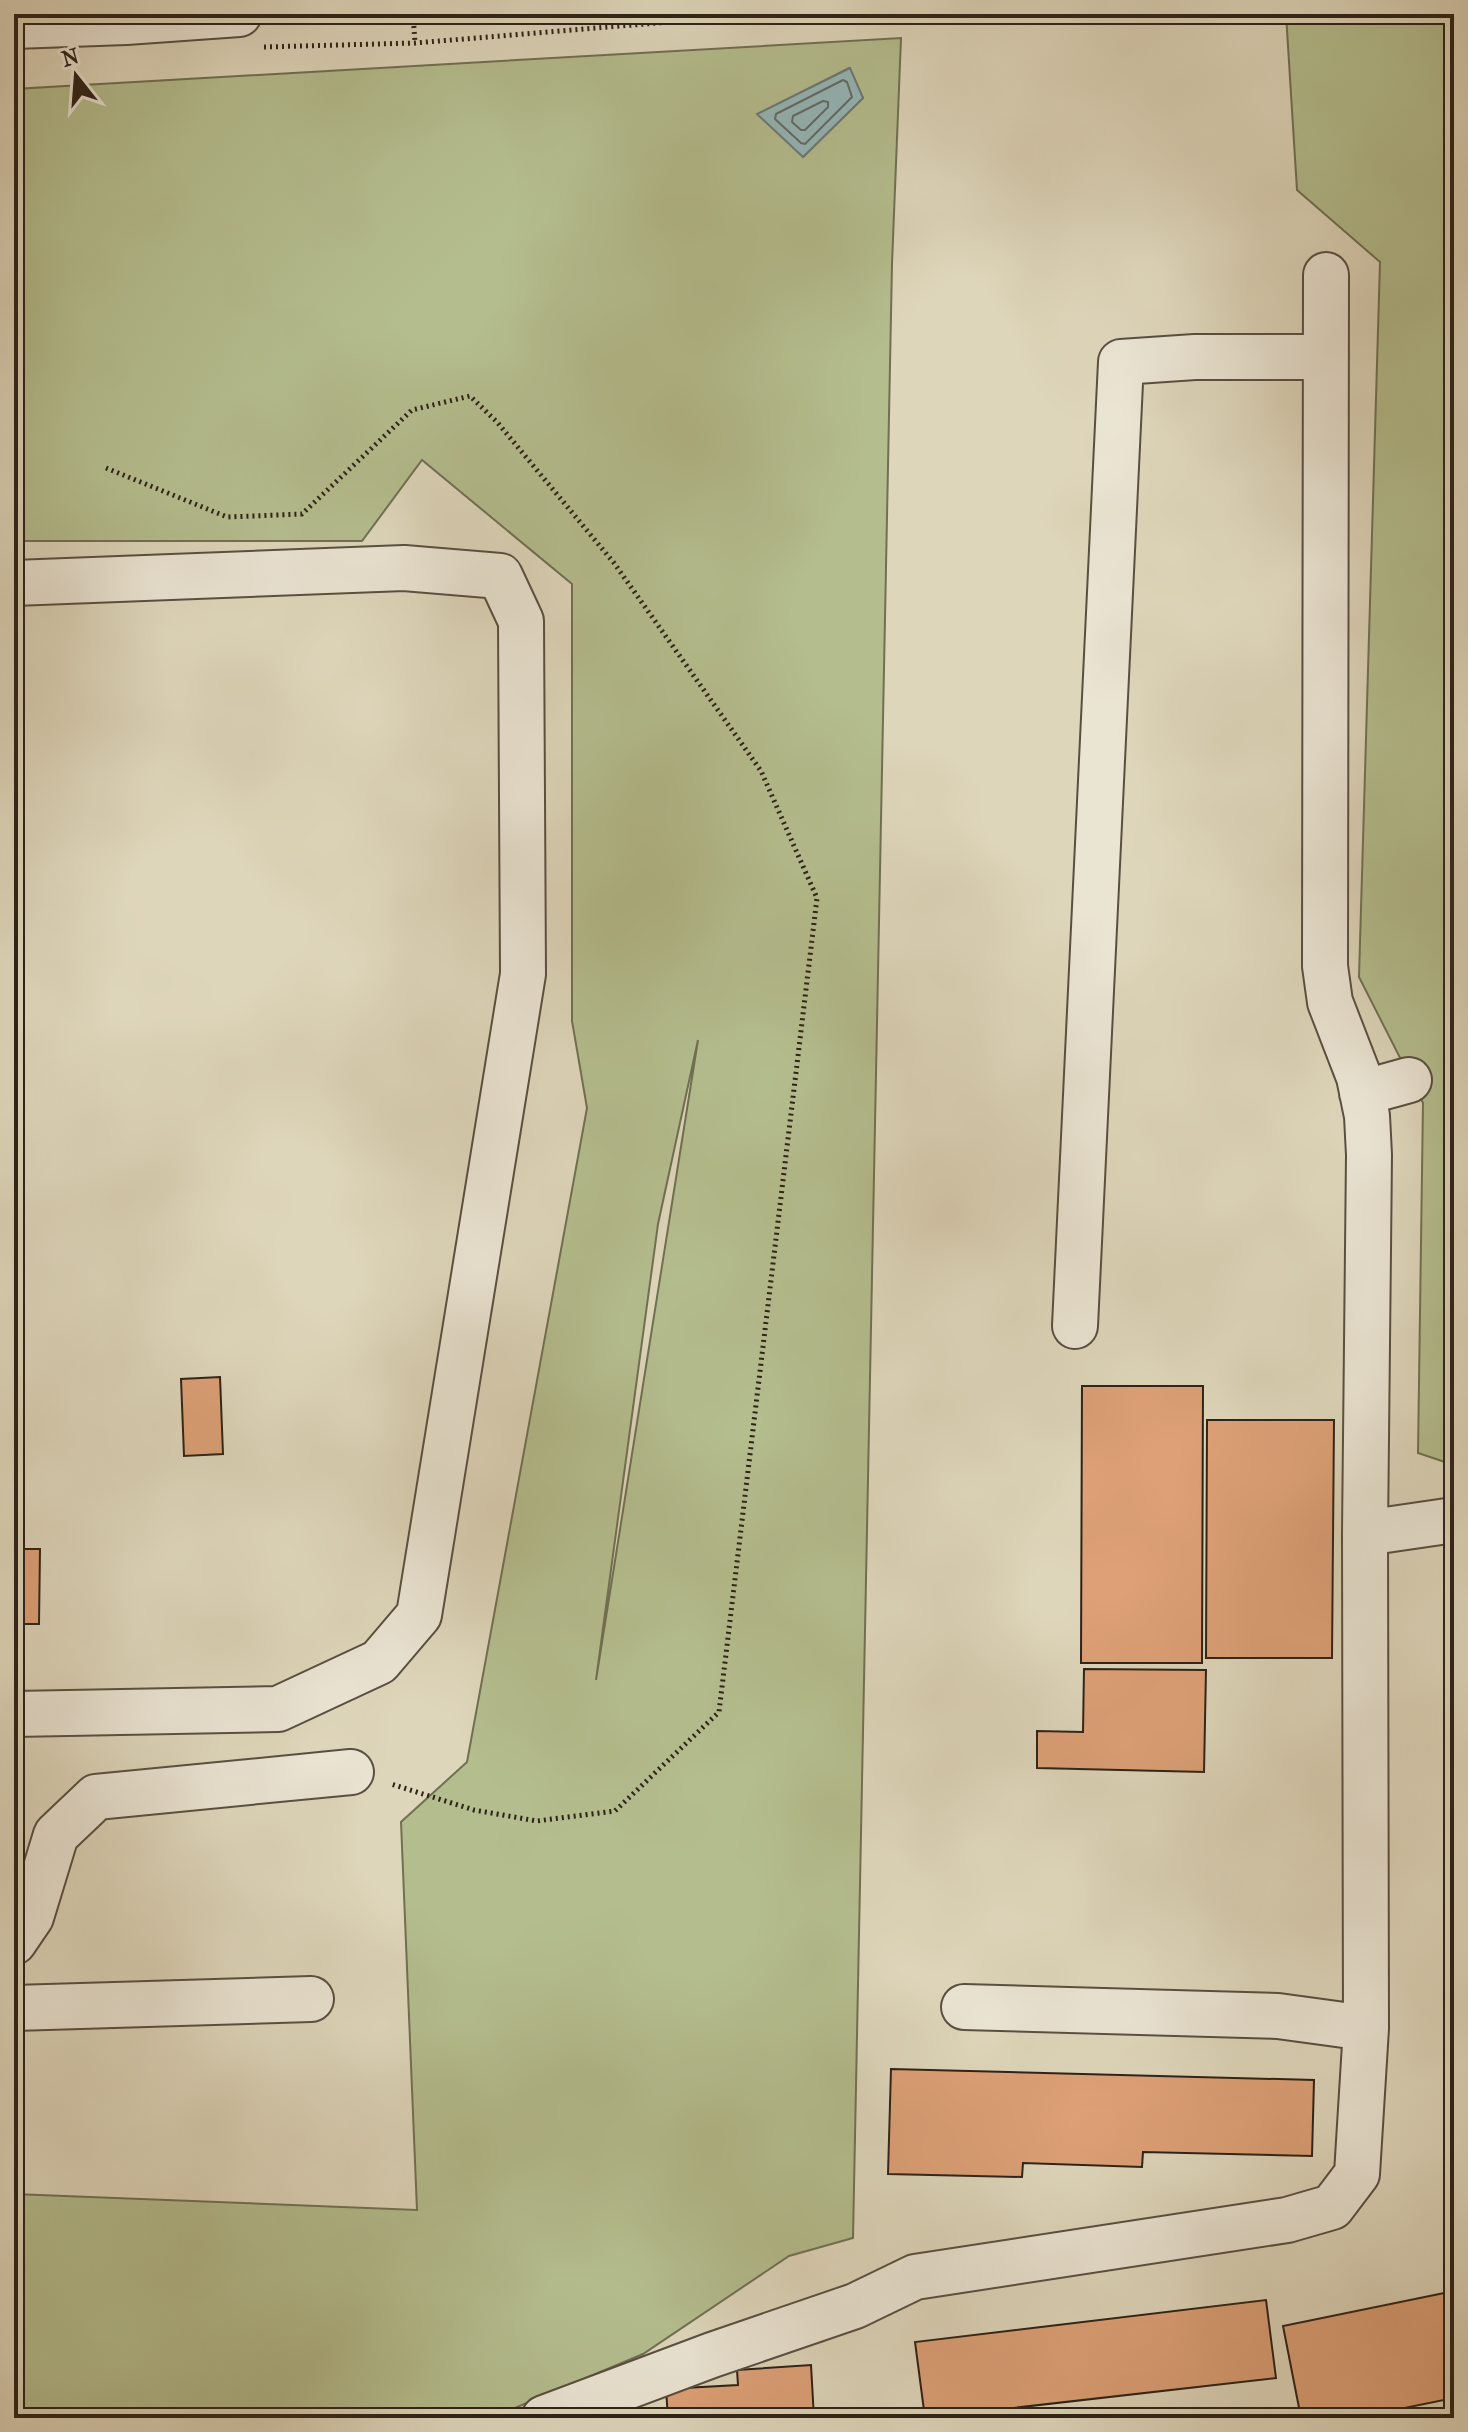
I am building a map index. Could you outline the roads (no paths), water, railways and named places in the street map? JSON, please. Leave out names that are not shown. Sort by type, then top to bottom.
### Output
[{"type":"street","points":[[14,26],[126,22],[249,31]]},
{"type":"street","points":[[544,2418],[855,2306],[915,2277],[1287,2220],[1332,2207],[1357,2174],[1366,2028],[1365,1533],[1369,1155],[1367,1116],[1359,1077],[1330,1002],[1325,966],[1326,275]]},
{"type":"street","points":[[1075,1326],[1121,362],[1195,357],[1326,357]]},
{"type":"street","points":[[14,583],[404,568],[500,576],[521,621],[523,974],[419,1615],[379,1662],[278,1709],[14,1714]]},
{"type":"street","points":[[1362,1093],[1409,1080]]},
{"type":"street","points":[[1365,1533],[1454,1520]]},
{"type":"street","points":[[14,1942],[31,1917],[56,1835],[96,1797],[351,1772]]},
{"type":"street","points":[[14,2008],[311,1999]]},
{"type":"street","points":[[964,2007],[1278,2016],[1366,2028]]},
{"type":"water","points":[[850,68],[863,98],[803,157],[757,114]]}]
